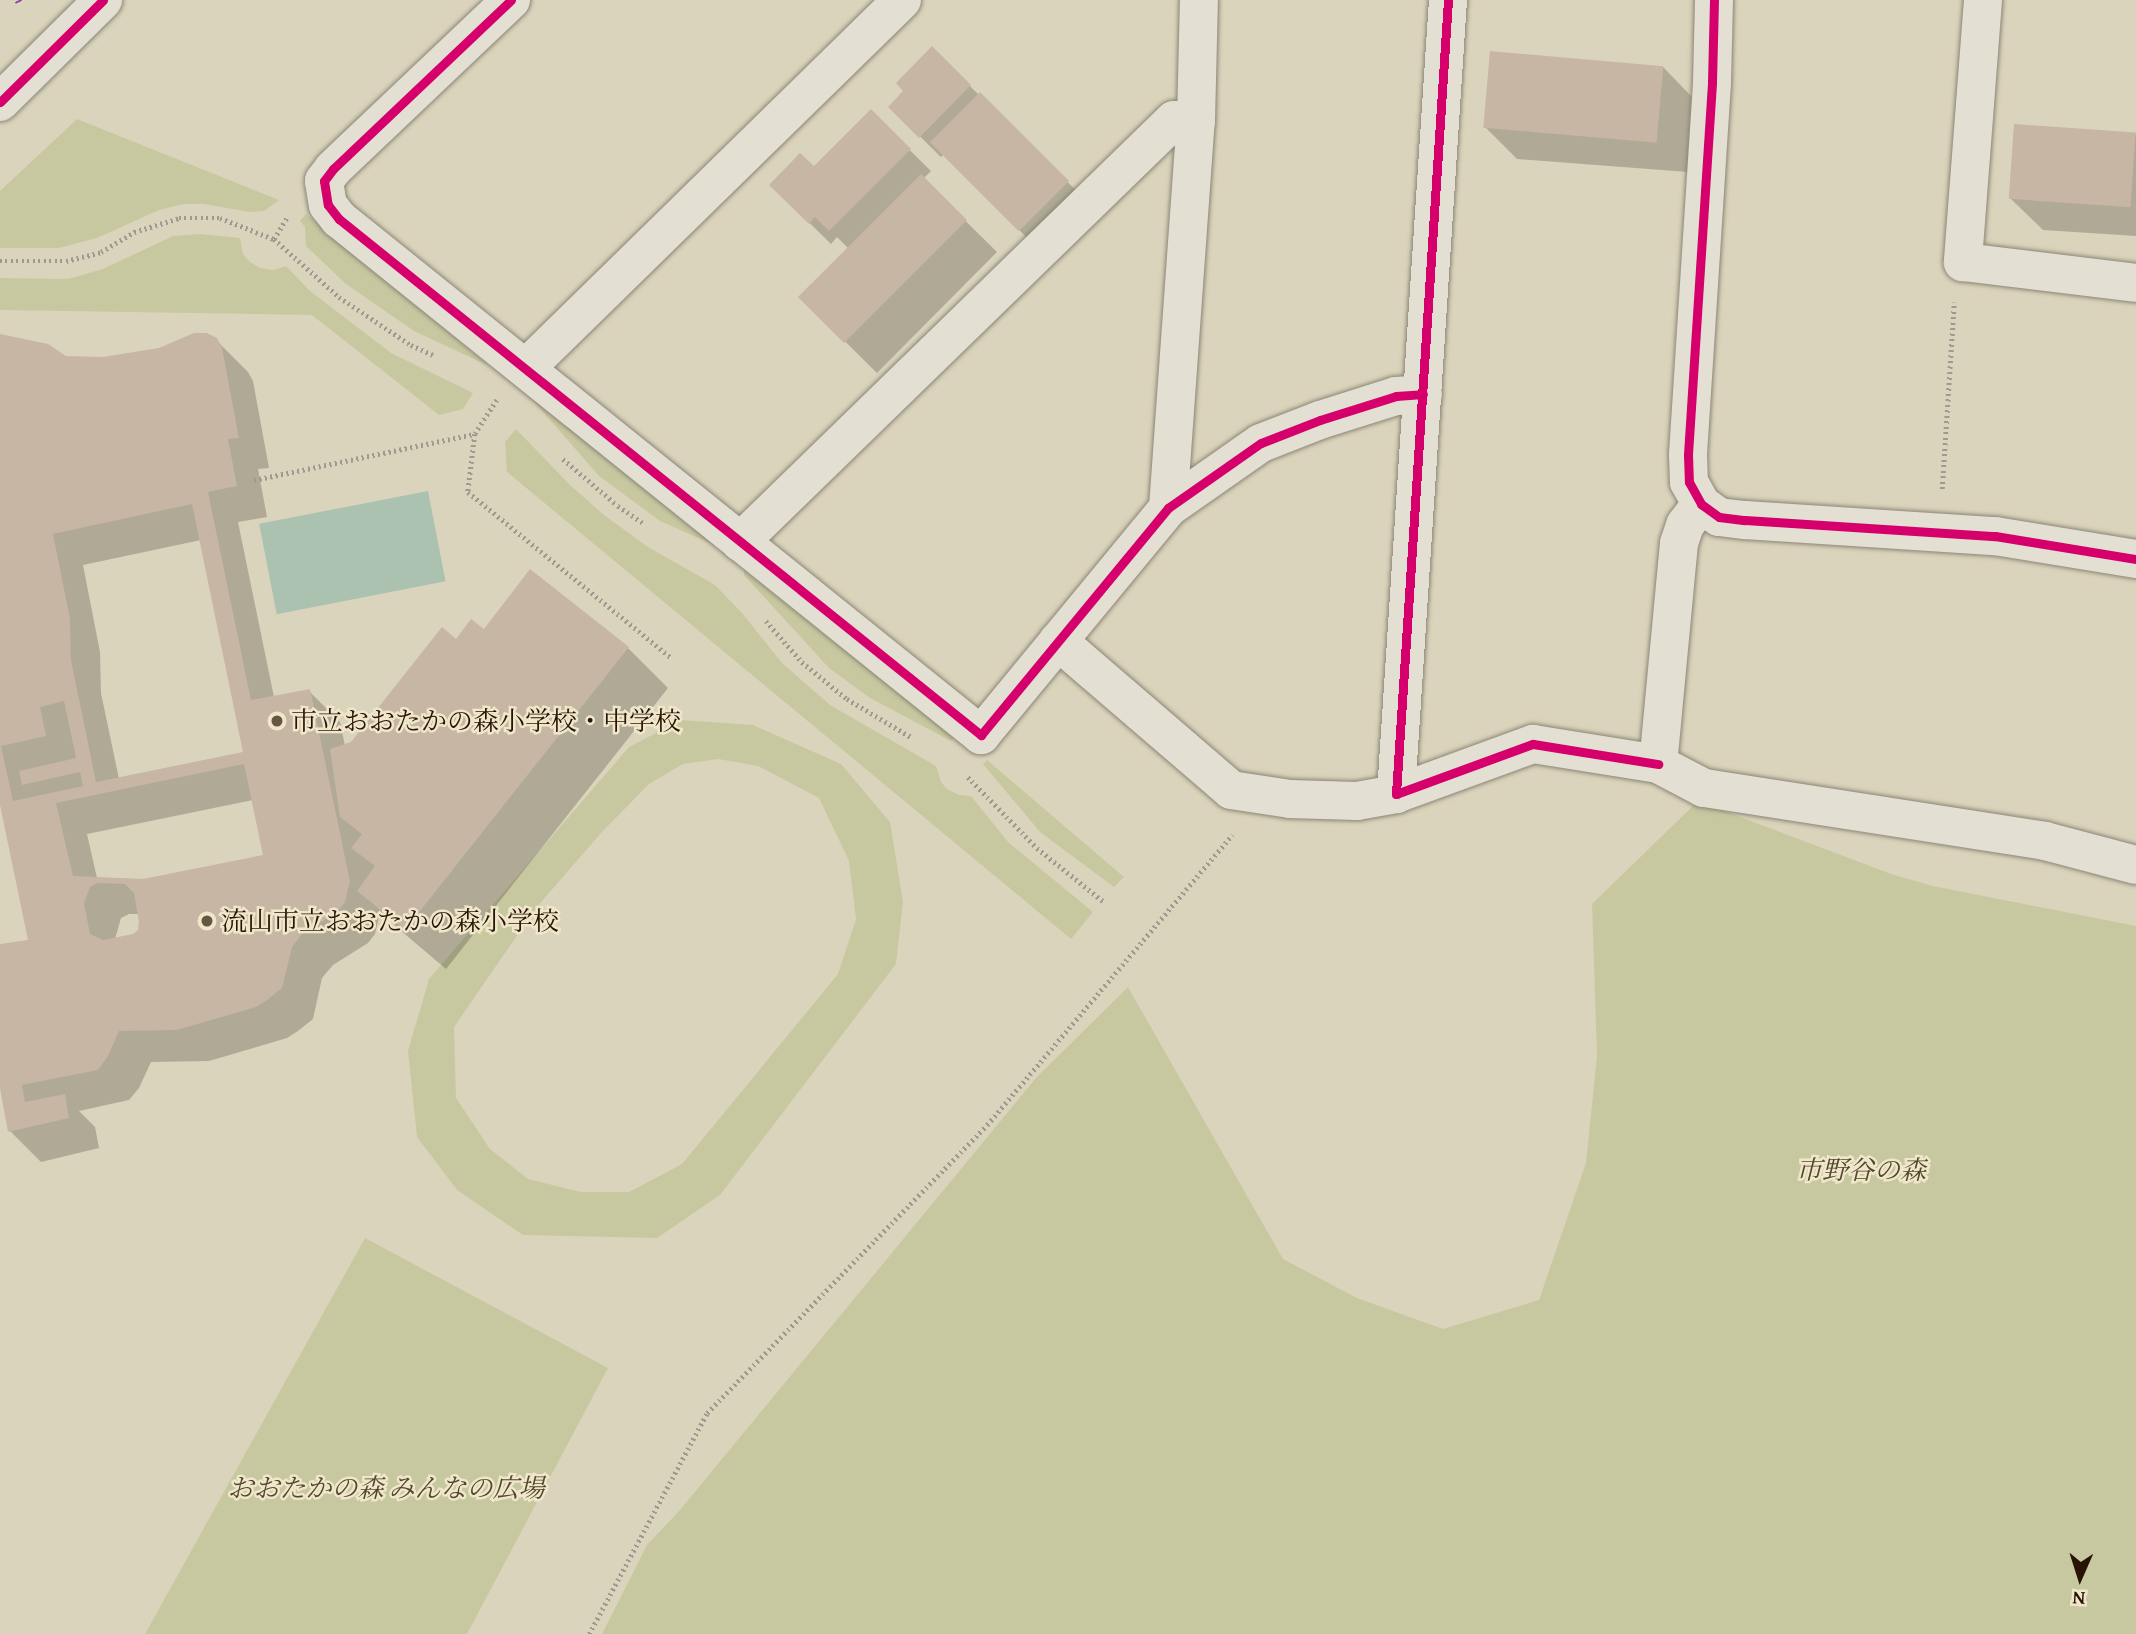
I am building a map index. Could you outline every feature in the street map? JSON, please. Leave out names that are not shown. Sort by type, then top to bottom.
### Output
[{"type":"street","points":[[0,102],[103,0]]},
{"type":"street","points":[[511,0],[333,169],[324,181],[328,205],[339,219],[515,380],[740,542],[981,735],[1168,508],[1261,443],[1383,400],[1423,394]]},
{"type":"street","points":[[515,380],[902,0]]},
{"type":"street","points":[[1168,508],[1196,121],[1199,0]]},
{"type":"street","points":[[1396,794],[1448,0]]},
{"type":"street","points":[[1714,0],[1712,83],[1688,455],[1689,482],[1701,504],[1719,517],[1994,536],[2136,558]]},
{"type":"street","points":[[1983,0],[1963,262],[2136,284]]},
{"type":"street","points":[[740,542],[1174,120],[1196,121]]},
{"type":"street","points":[[1658,764],[1679,543],[1685,525],[1701,504]]},
{"type":"street","points":[[1058,641],[1231,790],[1290,799],[1357,802],[1396,794],[1533,744],[1658,764],[1704,788],[2045,841],[2136,865]]},
{"type":"path","points":[[274,239],[293,206]]},
{"type":"path","points":[[0,261],[66,261],[101,252],[134,232],[179,218],[220,218],[274,239],[357,310],[411,345],[443,359]]},
{"type":"path","points":[[1941,500],[1955,279],[1963,262]]},
{"type":"path","points":[[515,380],[475,434],[468,492],[670,657]]},
{"type":"path","points":[[254,480],[475,434]]},
{"type":"path","points":[[967,776],[1037,848],[1103,901]]},
{"type":"path","points":[[589,1634],[707,1413],[987,1125],[1235,831],[1231,790]]},
{"type":"green space","points":[[77,119],[279,200],[264,211],[250,212],[204,204],[183,204],[159,210],[97,238],[59,248],[0,248],[0,191]]},
{"type":"green space","points":[[306,214],[489,366],[414,331],[346,284],[306,246],[305,227],[300,221]]},
{"type":"green space","points":[[200,234],[240,238],[243,254],[250,262],[260,268],[273,270],[286,266],[310,291],[391,353],[473,393],[463,409],[439,415],[312,315],[0,310],[0,278],[68,279],[103,269],[173,236]]},
{"type":"green space","points":[[530,397],[714,545],[660,521],[599,476]]},
{"type":"green space","points":[[516,429],[570,485],[604,515],[648,547],[715,585],[742,613],[782,663],[830,705],[936,766],[941,782],[947,789],[959,795],[971,796],[1008,842],[1093,912],[1071,939],[507,472],[505,442]]},
{"type":"green space","points":[[744,570],[955,736],[951,741],[870,698],[829,668],[744,575]]},
{"type":"green space","points":[[681,720],[753,725],[841,764],[890,822],[903,902],[896,964],[720,1195],[657,1238],[523,1235],[457,1190],[417,1137],[408,1051],[429,979],[629,747]],"holes":[[[718,759],[758,766],[819,798],[849,861],[856,919],[838,974],[682,1164],[629,1192],[581,1192],[528,1179],[490,1149],[456,1098],[454,1027],[536,908],[601,833],[649,784],[683,764]]]},
{"type":"green space","points":[[987,760],[1124,877],[1114,887],[1040,832],[983,764]]},
{"type":"green space","name":"市野谷の森","points":[[1698,801],[1891,874],[1933,886],[2136,926],[2136,1634],[602,1634],[647,1545],[680,1510],[1036,1078],[1128,987],[1283,1259],[1357,1298],[1443,1329],[1539,1300],[1586,1163],[1597,1055],[1592,904]]},
{"type":"green space","name":"おおたかの森 みんなの広場","points":[[365,1238],[608,1368],[467,1634],[145,1634]]},
{"type":"shaded area","points":[[428,491],[446,581],[277,614],[259,524]]},
{"type":"building","points":[[932,46],[971,85],[919,138],[888,107],[903,91],[896,83]]},
{"type":"building","points":[[1490,51],[1663,66],[1657,143],[1483,128]]},
{"type":"building","points":[[980,92],[1069,181],[1019,231],[930,142]]},
{"type":"building","points":[[871,109],[911,149],[829,231],[815,217],[809,224],[769,185],[800,153],[814,166]]},
{"type":"building","points":[[2014,124],[2136,133],[2130,207],[2009,199]]},
{"type":"building","points":[[921,174],[967,220],[844,343],[798,297]]},
{"type":"building","name":"市立おおたかの森小学校・中学校","points":[[194,333],[207,333],[217,338],[222,348],[239,438],[228,439],[237,486],[208,492],[251,700],[310,689],[350,881],[345,902],[337,912],[302,934],[292,947],[282,988],[267,1000],[256,1007],[177,1030],[119,1031],[108,1056],[98,1070],[22,1085],[25,1102],[65,1094],[69,1118],[8,1132],[0,1088],[0,944],[28,940],[0,805],[0,334],[48,344],[66,356],[103,357],[159,348]],"holes":[[[192,504],[243,752],[96,782],[71,660],[70,619],[53,534]],[[64,701],[76,758],[19,771],[22,785],[80,772],[83,786],[13,801],[1,746],[46,736],[40,707]],[[244,764],[263,855],[143,879],[73,876],[56,803]],[[97,883],[125,884],[134,893],[138,930],[133,934],[103,940],[90,934],[84,903],[90,887]]]},
{"type":"building","points":[[530,569],[629,647],[405,930],[357,891],[375,866],[351,848],[362,834],[340,817],[330,749],[351,742],[442,627],[456,639],[471,619],[484,629]]},
{"type":"cycle path","points":[[0,102],[103,0]]},
{"type":"cycle path","points":[[511,0],[333,169],[324,181],[328,205],[339,219],[981,735],[1168,508],[1261,443],[1320,420],[1396,396],[1423,394]]},
{"type":"cycle path","points":[[1448,0],[1396,794],[1533,744],[1658,764]]},
{"type":"cycle path","points":[[1714,0],[1712,83],[1688,455],[1689,482],[1701,504],[1719,517],[1995,536],[2136,559]]},
{"type":"place","name":"市立おおたかの森小学校・中学校","points":[[277,721]]},
{"type":"place","name":"流山市立おおたかの森小学校","points":[[207,921]]}]
